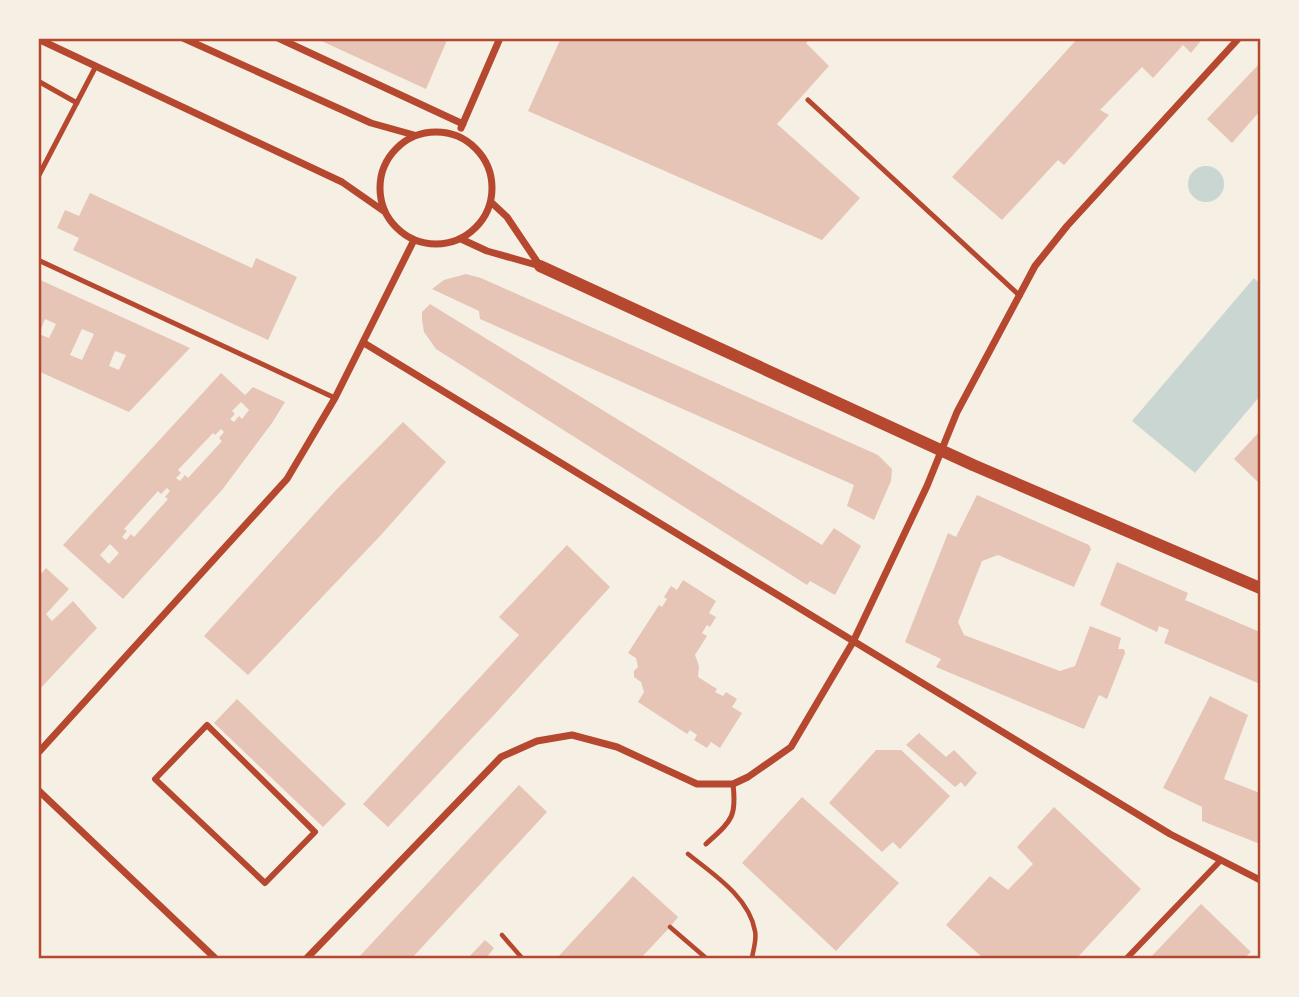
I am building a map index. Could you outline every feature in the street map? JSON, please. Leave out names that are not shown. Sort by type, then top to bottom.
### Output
[{"type":"street","points":[[183,38],[371,122],[414,135]]},
{"type":"street","points":[[278,38],[463,124]]},
{"type":"street","points":[[458,135],[500,38]]},
{"type":"street","points":[[307,958],[501,757],[537,741],[572,735],[617,747],[698,783],[733,784],[748,777],[791,747],[853,642],[957,412],[1035,266],[1067,226],[1238,38]]},
{"type":"street","points":[[38,39],[342,182],[385,212],[400,231],[414,240],[441,244],[461,239],[477,228],[486,216],[491,202],[493,184],[488,165],[473,144],[458,135],[432,131],[414,135],[394,149],[384,168],[380,188],[385,212]]},
{"type":"street","points":[[491,202],[507,217],[540,266]]},
{"type":"street","points":[[461,239],[487,251],[540,266],[942,450],[1261,588]]},
{"type":"street","points":[[38,753],[287,479],[335,398],[414,240]]},
{"type":"street","points":[[364,343],[1170,834],[1261,880]]},
{"type":"street","points":[[207,725],[315,832],[265,883],[155,779],[207,725]]},
{"type":"street","points":[[38,790],[215,958]]},
{"type":"street","points":[[1127,958],[1220,861]]},
{"type":"lane","points":[[38,177],[96,66]]},
{"type":"lane","points":[[38,81],[77,103]]},
{"type":"lane","points":[[808,100],[1020,296]]},
{"type":"lane","points":[[38,260],[335,398]]},
{"type":"lane","points":[[706,844],[726,825],[736,806],[733,784]]},
{"type":"path","points":[[688,854],[727,885],[750,914],[756,934],[751,957]]},
{"type":"path","points":[[670,928],[706,958]]},
{"type":"path","points":[[502,936],[522,958]]},
{"type":"shaded area","points":[[1206,166],[1218,172],[1224,184],[1218,196],[1206,202],[1194,196],[1188,184],[1194,172]]},
{"type":"shaded area","points":[[1254,278],[1260,284],[1260,396],[1195,473],[1132,421]]},
{"type":"building","points":[[315,38],[448,38],[426,89]]},
{"type":"building","points":[[561,38],[811,38],[806,43],[829,66],[777,124],[860,198],[822,240],[528,111]]},
{"type":"building","points":[[1078,38],[1203,38],[1191,53],[1183,45],[1153,78],[1142,67],[1100,110],[1109,115],[1064,165],[1058,160],[1002,220],[952,177]]},
{"type":"building","points":[[1260,63],[1260,111],[1232,143],[1207,119]]},
{"type":"building","points":[[90,193],[252,268],[256,258],[297,277],[268,340],[73,250],[79,238],[57,228],[65,210],[79,216]]},
{"type":"building","points":[[466,274],[481,278],[878,455],[892,469],[891,481],[874,520],[847,506],[854,485],[480,319],[479,311],[432,289],[444,280]]},
{"type":"building","points":[[38,279],[190,348],[129,412],[38,371]],"holes":[[[45,319],[56,324],[49,338],[39,334]],[[82,329],[94,334],[82,360],[70,355]],[[115,351],[126,355],[119,370],[109,366]]]},
{"type":"building","points":[[430,304],[822,545],[834,528],[861,546],[835,595],[810,581],[807,585],[436,349],[424,332],[422,320],[422,312]]},
{"type":"building","points":[[221,373],[245,395],[253,387],[285,402],[222,490],[123,599],[63,545]],"holes":[[[241,402],[249,410],[242,419],[239,416],[234,422],[230,419],[235,414],[232,411]],[[221,429],[224,432],[219,438],[222,441],[188,478],[185,475],[180,481],[176,478],[181,473],[178,470],[213,433],[215,435]],[[167,488],[170,491],[165,497],[168,499],[134,537],[131,534],[126,540],[122,537],[127,531],[124,529],[158,491],[161,494]],[[110,544],[119,553],[109,564],[100,555]]]},
{"type":"building","points":[[403,422],[446,462],[248,675],[204,636],[335,491]]},
{"type":"building","points":[[1260,431],[1260,484],[1234,459]]},
{"type":"building","points":[[977,495],[1089,545],[1091,549],[1074,587],[998,555],[982,561],[958,622],[964,635],[1060,671],[1075,666],[1090,626],[1121,638],[1118,649],[1124,649],[1125,653],[1107,699],[1099,695],[1084,729],[936,667],[941,659],[905,642],[948,533],[956,537]]},
{"type":"building","points":[[567,545],[610,587],[388,827],[363,804],[519,635],[499,617]]},
{"type":"building","points":[[1117,562],[1188,593],[1185,600],[1260,632],[1260,684],[1164,643],[1169,630],[1159,626],[1157,632],[1100,605]]},
{"type":"building","points":[[46,568],[69,589],[46,614],[52,621],[73,601],[97,628],[38,691],[38,577]]},
{"type":"building","points":[[683,580],[716,601],[709,613],[716,617],[702,633],[707,636],[695,655],[699,666],[698,677],[717,689],[715,692],[723,696],[726,692],[737,699],[732,707],[742,713],[720,748],[711,742],[707,748],[694,740],[697,735],[690,730],[687,734],[638,702],[644,692],[641,682],[634,677],[634,671],[638,667],[636,658],[628,653],[659,605],[662,607],[667,599],[664,597],[671,586],[677,590]]},
{"type":"building","points":[[1210,696],[1248,715],[1224,779],[1260,793],[1260,844],[1202,821],[1202,807],[1163,788]]},
{"type":"building","points":[[237,699],[346,804],[323,827],[214,723]]},
{"type":"building","points":[[919,733],[946,757],[954,750],[977,773],[965,787],[961,782],[955,787],[906,745]]},
{"type":"building","points":[[876,750],[901,750],[950,796],[900,849],[893,842],[882,852],[829,803]]},
{"type":"building","points":[[519,785],[547,812],[412,958],[358,958]]},
{"type":"building","points":[[802,797],[899,883],[836,951],[742,863]]},
{"type":"building","points":[[1054,807],[1141,889],[1077,958],[983,958],[946,925],[990,876],[1008,890],[1033,864],[1017,847]]},
{"type":"building","points":[[633,876],[678,917],[670,927],[641,958],[557,958]]},
{"type":"building","points":[[1201,904],[1251,952],[1244,958],[1150,958]]},
{"type":"building","points":[[485,940],[494,948],[488,956],[491,958],[468,958]]}]
